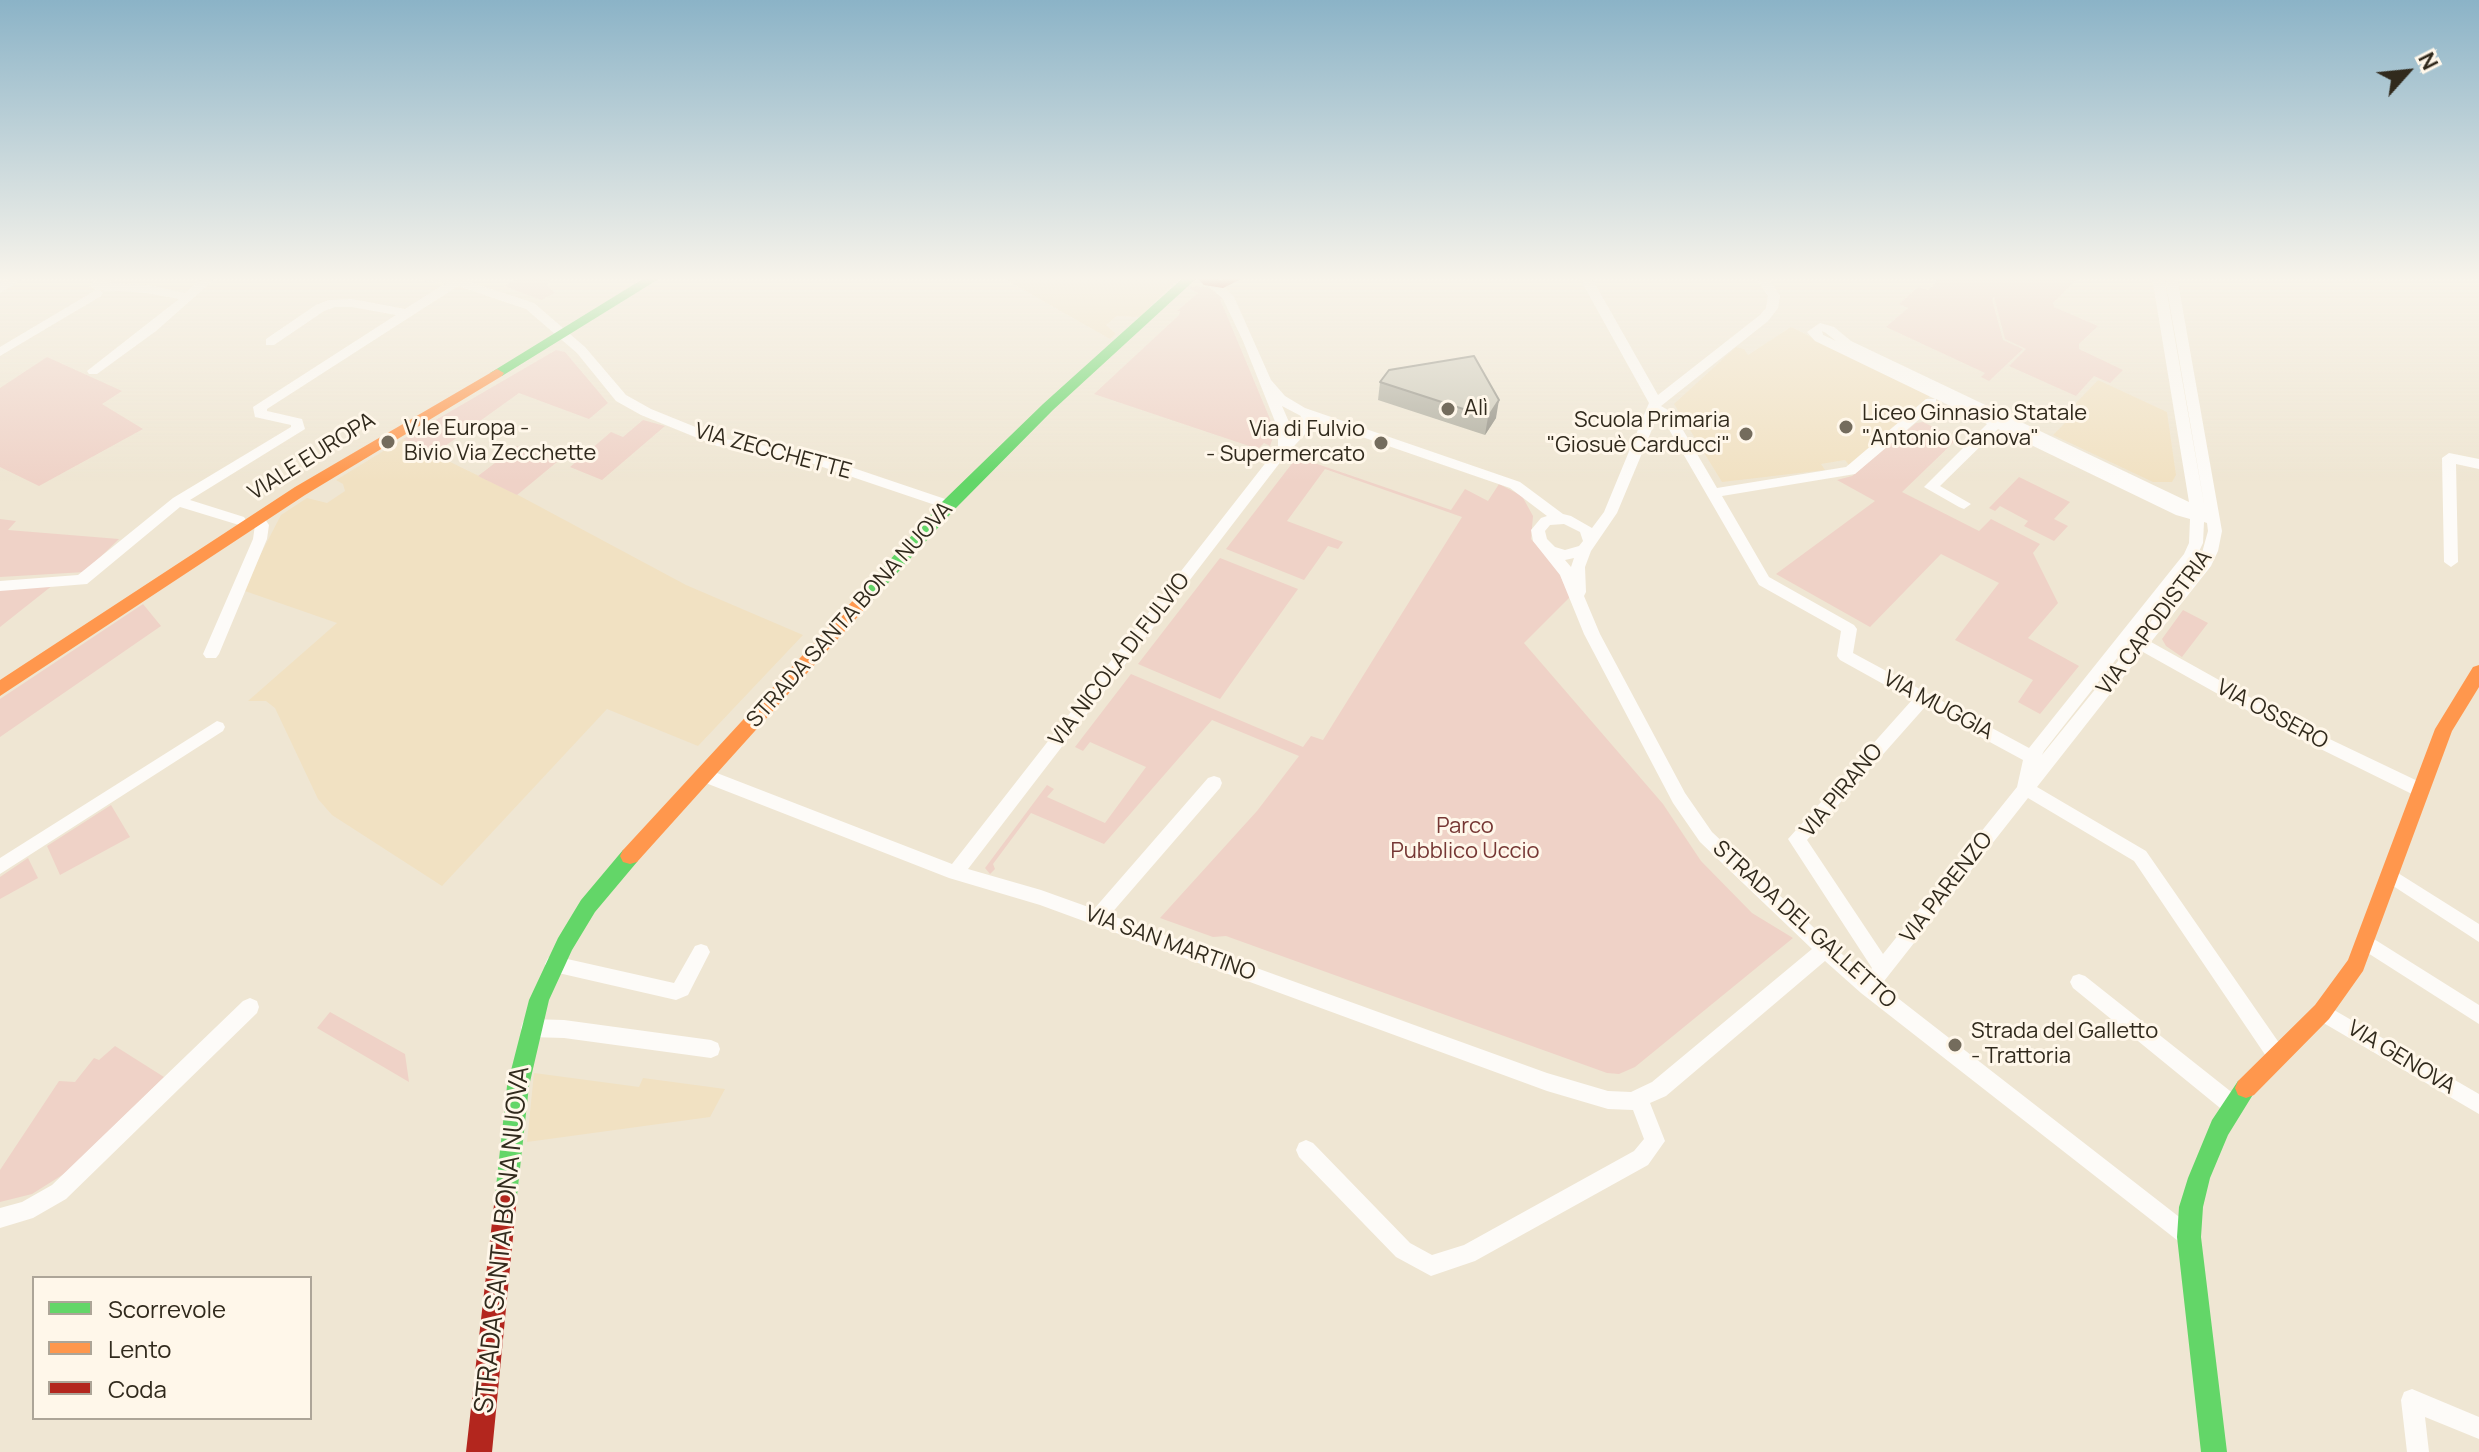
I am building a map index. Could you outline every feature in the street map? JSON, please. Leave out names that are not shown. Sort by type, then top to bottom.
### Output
[{"type":"street","points":[[93,371],[127,345]]},
{"type":"street","points":[[0,586],[82,580],[178,501],[293,435],[299,427],[297,422],[262,414],[258,409],[357,345]]},
{"type":"street","name":"VIALE EUROPA","points":[[0,677],[239,520],[535,345]]},
{"type":"street","name":"VIALE EUROPA","points":[[0,689],[258,519],[536,345]]},
{"type":"street","name":"VIA ZECCHETTE","points":[[575,345],[621,398],[646,412],[722,443],[804,456],[949,505]]},
{"type":"street","name":"STRADA SANTA BONA NUOVA","points":[[479,1452],[518,1086],[530,1028],[554,964],[588,906],[949,505],[1048,407],[1117,345]]},
{"type":"street","points":[[1250,345],[1285,429],[1285,447]]},
{"type":"street","points":[[1620,345],[1654,410],[1666,427],[1677,435],[1712,493],[1850,471],[1931,402]]},
{"type":"street","name":"STRADA DEL GALLETTO","points":[[1580,602],[1578,574],[1587,545],[1614,504],[1654,410],[1732,345]]},
{"type":"street","points":[[1834,345],[2203,516]]},
{"type":"street","points":[[1849,345],[1998,420]]},
{"type":"street","name":"VIA CAPODISTRIA","points":[[2039,761],[2142,643],[2206,562],[2214,541],[2193,485],[2169,345]]},
{"type":"street","name":"VIA CAPODISTRIA","points":[[2039,761],[2127,635],[2190,556],[2198,535],[2203,516],[2180,345]]},
{"type":"street","points":[[1267,383],[1284,403],[1307,414],[1521,488],[1566,520],[1586,529],[1587,545],[1572,555],[1550,551],[1540,541],[1537,510],[1530,497]]},
{"type":"street","points":[[1285,429],[1290,419],[1307,414]]},
{"type":"street","name":"VIA NICOLA DI FULVIO","points":[[955,873],[1301,430],[1307,414]]},
{"type":"street","points":[[1964,504],[1931,487],[1998,420]]},
{"type":"street","points":[[1301,430],[1328,421]]},
{"type":"street","points":[[2451,562],[2449,458],[2479,464]]},
{"type":"street","points":[[2164,499],[2193,485]]},
{"type":"street","name":"VIA MUGGIA","points":[[1712,493],[1764,581],[1849,629],[1845,656],[2039,761]]},
{"type":"street","points":[[2164,499],[2198,535]]},
{"type":"street","points":[[178,501],[239,520]]},
{"type":"street","points":[[1538,530],[1546,521],[1597,517],[1614,504]]},
{"type":"street","points":[[211,654],[260,539],[262,525],[258,519]]},
{"type":"street","name":"STRADA DEL GALLETTO","points":[[1550,551],[1567,573],[1596,642],[1696,825],[1825,950],[1868,987],[2189,1237]]},
{"type":"street","name":"VIA OSSERO","points":[[2127,635],[2290,727],[2420,790]]},
{"type":"street","points":[[2214,1452],[2189,1237],[2191,1207],[2199,1178],[2232,1105],[2258,1072],[2322,1012],[2349,978],[2366,942],[2444,729],[2476,682]]},
{"type":"street","name":"VIA PIRANO","points":[[1883,970],[1797,839],[1923,698]]},
{"type":"street","points":[[0,867],[217,727]]},
{"type":"street","name":"VIA PARENZO","points":[[1868,987],[2025,788],[2039,761]]},
{"type":"street","name":"VIA SAN MARTINO","points":[[704,775],[955,873],[1041,898],[1547,1082],[1608,1100],[1639,1099]]},
{"type":"street","points":[[1097,918],[1214,783]]},
{"type":"street","points":[[2025,788],[2140,856],[2277,1056]]},
{"type":"street","points":[[2390,875],[2479,934]]},
{"type":"street","points":[[2366,942],[2479,1015]]},
{"type":"street","points":[[1306,1150],[1403,1250],[1431,1266],[1468,1254],[1641,1158],[1655,1141],[1639,1099],[1670,1081],[1825,950]]},
{"type":"street","points":[[554,964],[676,992],[681,989],[701,952]]},
{"type":"street","points":[[2079,982],[2232,1105]]},
{"type":"street","points":[[0,1218],[26,1211],[59,1192],[250,1007]]},
{"type":"street","name":"VIA GENOVA","points":[[2322,1012],[2479,1105]]},
{"type":"street","points":[[530,1028],[564,1029],[711,1049]]},
{"type":"street","points":[[2418,1452],[2412,1400],[2479,1428]]},
{"type":"shaded area","points":[[1764,345],[1828,345],[1931,395],[1851,468],[1845,460],[1821,464],[1825,470],[1722,482],[1674,404],[1736,347],[1744,349],[1748,355]]},
{"type":"shaded area","points":[[2098,380],[2167,412],[2176,475],[2172,482],[2153,482],[2053,435],[2081,407],[2075,404]]},
{"type":"shaded area","points":[[403,439],[518,495],[686,585],[803,635],[698,746],[607,709],[442,886],[332,815],[318,799],[275,708],[266,701],[248,701],[337,623],[242,590],[281,515],[307,498],[327,503],[345,491],[343,484],[336,480]]},
{"type":"shaded area","points":[[534,1073],[639,1087],[643,1078],[725,1089],[710,1117],[527,1142]]},
{"type":"green space","points":[[1147,345],[1239,345],[1274,435],[1270,446],[1264,443],[1258,449],[1094,394]]},
{"type":"green space","points":[[1924,345],[2014,345],[2023,349],[1989,381],[1981,377],[1985,373]]},
{"type":"green space","points":[[2017,345],[2079,345],[2079,349],[2123,370],[2110,383],[2094,376],[2076,396],[2009,366],[2026,349]]},
{"type":"green space","points":[[556,350],[565,352],[608,403],[589,419],[519,393],[434,454],[403,439]]},
{"type":"green space","points":[[47,357],[122,391],[102,404],[143,429],[39,486],[0,467],[0,388]]},
{"type":"green space","points":[[643,420],[665,426],[602,480],[570,467],[611,432],[623,437]]},
{"type":"green space","points":[[1923,422],[1957,439],[1902,492],[1979,531],[1991,519],[2040,544],[2033,553],[2058,603],[2028,638],[2079,666],[2040,714],[2018,702],[2033,680],[1955,640],[1999,583],[1941,554],[1870,627],[1776,574],[1875,501],[1837,480],[1852,476],[1916,423]]},
{"type":"green space","points":[[517,446],[557,462],[517,495],[478,476]]},
{"type":"green space","name":"Parco Pubblico Uccio","points":[[1297,457],[1451,510],[1465,489],[1488,501],[1499,484],[1522,496],[1533,516],[1531,539],[1557,568],[1570,597],[1524,643],[1663,804],[1701,861],[1752,913],[1793,938],[1635,1067],[1619,1074],[1607,1073],[1226,936],[1213,937],[1160,918],[1257,811],[1299,756],[1212,720],[1104,844],[1031,813],[993,864],[995,869],[990,874],[985,868],[1047,785],[1054,789],[1047,797],[1105,823],[1146,767],[1090,742],[1083,751],[1075,747],[1131,674],[1303,747],[1311,736],[1323,740],[1462,517],[1325,469],[1287,521],[1343,542],[1338,549],[1328,546],[1304,580],[1226,549]]},
{"type":"green space","points":[[2019,477],[2070,502],[2054,519],[2068,526],[2054,541],[2024,526],[2028,521],[2000,506],[1995,511],[1989,508]]},
{"type":"green space","points":[[0,519],[16,521],[8,530],[119,539],[85,572],[0,577]]},
{"type":"green space","points":[[1220,558],[1298,589],[1220,699],[1138,664]]},
{"type":"green space","points":[[53,585],[0,627],[0,589]]},
{"type":"green space","points":[[143,604],[161,626],[0,737],[0,699]]},
{"type":"green space","points":[[2183,610],[2208,623],[2182,657],[2166,646],[2162,639]]},
{"type":"green space","points":[[111,805],[130,837],[60,875],[47,846]]},
{"type":"green space","points":[[28,858],[38,878],[0,899],[0,877]]},
{"type":"green space","points":[[330,1012],[405,1054],[409,1082],[317,1028]]},
{"type":"green space","points":[[115,1046],[164,1077],[67,1172],[32,1194],[0,1202],[0,1170],[59,1081],[75,1082],[94,1058],[99,1060]]},
{"type":"building","points":[[1474,356],[1499,400],[1488,417],[1380,382],[1389,370]]},
{"type":"traffic: fast","points":[[497,373],[544,345]]},
{"type":"traffic: fast","points":[[865,598],[949,505],[1048,407],[1117,345]]},
{"type":"traffic: fast","points":[[506,1196],[518,1086],[539,1000],[565,944],[588,906],[630,856]]},
{"type":"traffic: fast","points":[[2214,1452],[2189,1237],[2191,1207],[2199,1178],[2220,1128],[2246,1088]]},
{"type":"traffic: slow","points":[[0,689],[300,491],[497,373]]},
{"type":"traffic: slow","points":[[630,856],[865,598]]},
{"type":"traffic: slow","points":[[2246,1088],[2322,1012],[2356,965],[2444,729],[2479,672]]},
{"type":"traffic: jam","points":[[479,1452],[506,1196]]},
{"type":"place","name":"Alì","points":[[1448,409]]},
{"type":"place","name":"Liceo Ginnasio Statale \"Antonio Canova\"","points":[[1846,427]]},
{"type":"place","name":"Scuola Primaria \"Giosuè Carducci\"","points":[[1746,434]]},
{"type":"place","name":"V.le Europa - Bivio Via Zecchette","points":[[388,442]]},
{"type":"place","name":"Via di Fulvio - Supermercato","points":[[1381,443]]},
{"type":"place","name":"Strada del Galletto - Trattoria","points":[[1955,1045]]}]
